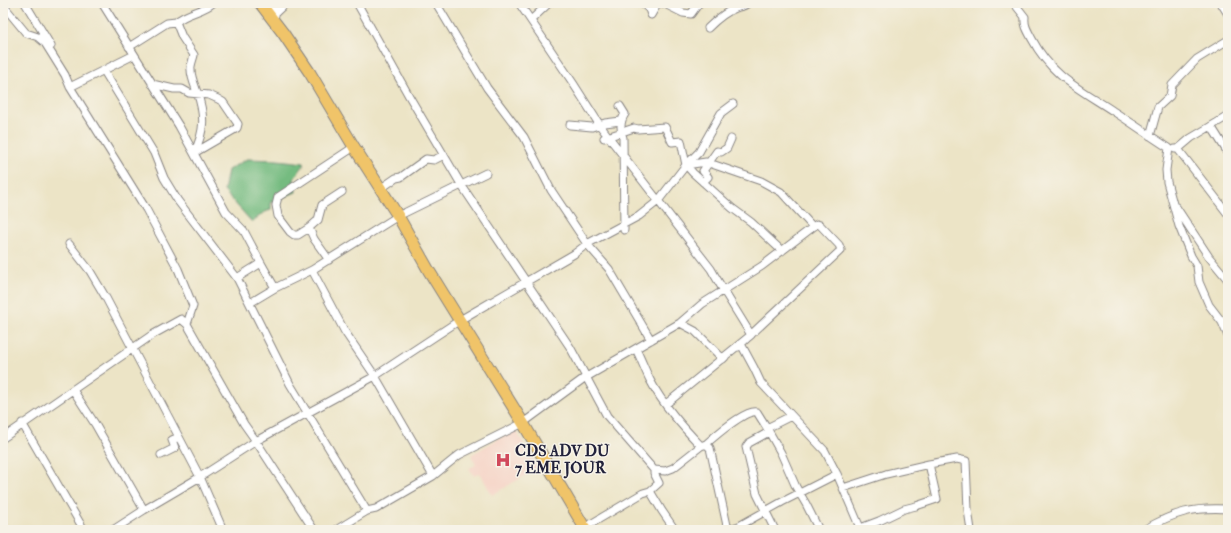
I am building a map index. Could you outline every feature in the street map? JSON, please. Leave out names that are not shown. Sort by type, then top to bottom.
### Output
[{"type":"highway","points":[[260,3],[273,16],[310,73],[354,147],[398,216],[429,271],[585,529]]},
{"type":"street","points":[[25,3],[146,209],[178,269],[193,306],[187,324]]},
{"type":"street","points":[[102,3],[194,153],[226,212],[244,231],[275,288]]},
{"type":"street","points":[[129,47],[167,23],[176,22],[190,13],[209,7],[213,3]]},
{"type":"street","points":[[272,3],[273,16]]},
{"type":"street","points":[[273,16],[286,3]]},
{"type":"street","points":[[357,3],[462,186],[570,348],[607,416],[654,470],[659,482]]},
{"type":"street","points":[[436,3],[487,88],[524,137],[551,190],[587,244],[609,269],[652,340]]},
{"type":"street","points":[[518,3],[573,83],[606,137],[623,156],[711,269],[751,335]]},
{"type":"street","points":[[531,20],[549,3]]},
{"type":"street","points":[[642,3],[649,9],[651,15],[658,3]]},
{"type":"street","points":[[663,3],[683,13],[691,14],[699,3]]},
{"type":"street","points":[[708,28],[722,16],[735,8],[745,6],[748,3]]},
{"type":"street","points":[[1014,3],[1025,17],[1024,25],[1037,48],[1060,75],[1077,89],[1112,110],[1168,148],[1178,149],[1191,138],[1228,116]]},
{"type":"street","points":[[1221,3],[1228,14]]},
{"type":"street","points":[[3,5],[26,34],[38,37],[45,43],[73,86]]},
{"type":"street","points":[[176,22],[182,37],[194,55],[191,70],[204,118],[201,138],[194,153]]},
{"type":"street","points":[[1150,136],[1158,107],[1170,96],[1172,85],[1196,59],[1228,40]]},
{"type":"street","points":[[73,86],[134,56]]},
{"type":"street","points":[[104,71],[154,153],[164,178],[174,195],[237,278],[290,384],[367,511]]},
{"type":"street","points":[[152,84],[174,89],[182,89],[189,93],[209,95],[223,102],[238,124],[237,128],[194,153]]},
{"type":"street","points":[[113,530],[256,441],[375,376],[460,320],[574,254],[587,244],[624,227],[658,201],[686,165],[699,152],[722,113],[733,104]]},
{"type":"street","points":[[620,106],[625,114],[621,121],[621,132],[623,138],[624,227]]},
{"type":"street","points":[[570,125],[592,127],[621,121]]},
{"type":"street","points":[[1211,126],[1228,153]]},
{"type":"street","points":[[606,137],[634,128],[665,127],[672,142],[681,141],[686,165],[702,182],[751,222],[782,251]]},
{"type":"street","points":[[702,182],[708,177],[703,171],[708,163],[717,151],[721,152],[727,148],[731,139]]},
{"type":"street","points":[[342,192],[322,206],[318,220],[298,235],[294,235],[290,232],[278,216],[276,205],[278,197],[354,147]]},
{"type":"street","points":[[1168,148],[1166,170],[1167,182],[1179,226],[1190,256],[1197,266],[1199,282],[1209,306],[1222,322],[1228,336]]},
{"type":"street","points":[[1178,149],[1228,214]]},
{"type":"street","points":[[380,189],[396,178],[401,177],[426,159],[434,160],[444,155]]},
{"type":"street","points":[[686,165],[708,163],[761,181],[781,192],[813,227]]},
{"type":"street","points":[[250,303],[275,288],[312,270],[398,216],[486,173]]},
{"type":"street","points":[[1173,202],[1209,257],[1228,280]]},
{"type":"street","points":[[336,530],[367,511],[376,509],[434,476],[459,455],[522,423],[587,377],[680,323],[702,304],[762,266],[817,224],[820,225],[839,245],[841,250],[741,344],[666,404]]},
{"type":"street","points":[[309,228],[314,239],[329,260]]},
{"type":"street","points":[[69,244],[90,271],[133,348],[200,477],[223,530]]},
{"type":"street","points":[[237,278],[261,263]]},
{"type":"street","points":[[312,270],[345,332],[375,376],[434,476]]},
{"type":"street","points":[[1222,322],[1228,316]]},
{"type":"street","points":[[3,438],[22,423],[73,390],[152,335],[181,318],[187,324],[244,424],[314,530]]},
{"type":"street","points":[[680,323],[695,331],[722,359]]},
{"type":"street","points":[[722,359],[751,335]]},
{"type":"street","points":[[741,344],[761,383],[825,451],[843,488],[858,529],[904,509],[937,499],[928,464]]},
{"type":"street","points":[[636,349],[650,380],[681,425],[704,445],[709,447],[712,452],[728,530],[739,526],[837,474]]},
{"type":"street","points":[[73,390],[95,424],[144,510]]},
{"type":"street","points":[[585,529],[638,495],[650,491],[669,470],[738,420],[754,411],[758,413],[781,453],[791,477],[819,530]]},
{"type":"street","points":[[775,530],[757,494],[746,447],[749,443],[791,416]]},
{"type":"street","points":[[22,423],[84,530]]},
{"type":"street","points":[[161,455],[175,448],[172,440],[179,437]]},
{"type":"street","points":[[843,488],[886,474],[928,464],[957,459],[966,461],[968,510],[971,530]]},
{"type":"street","points":[[654,470],[669,470]]},
{"type":"street","points":[[650,491],[675,530]]},
{"type":"street","points":[[1144,530],[1160,521],[1183,512],[1204,508],[1228,509]]},
{"type":"shaded area","name":"CDS ADV DU 7 EME JOUR","points":[[515,429],[538,468],[492,495],[480,473],[474,476],[469,468],[476,465],[471,455]]},
{"type":"green space","points":[[247,159],[305,163],[294,179],[296,192],[283,197],[278,203],[271,201],[271,210],[267,211],[252,222],[224,191],[228,170]]},
{"type":"place","name":"CDS ADV DU 7 EME JOUR","points":[[503,460]]}]
